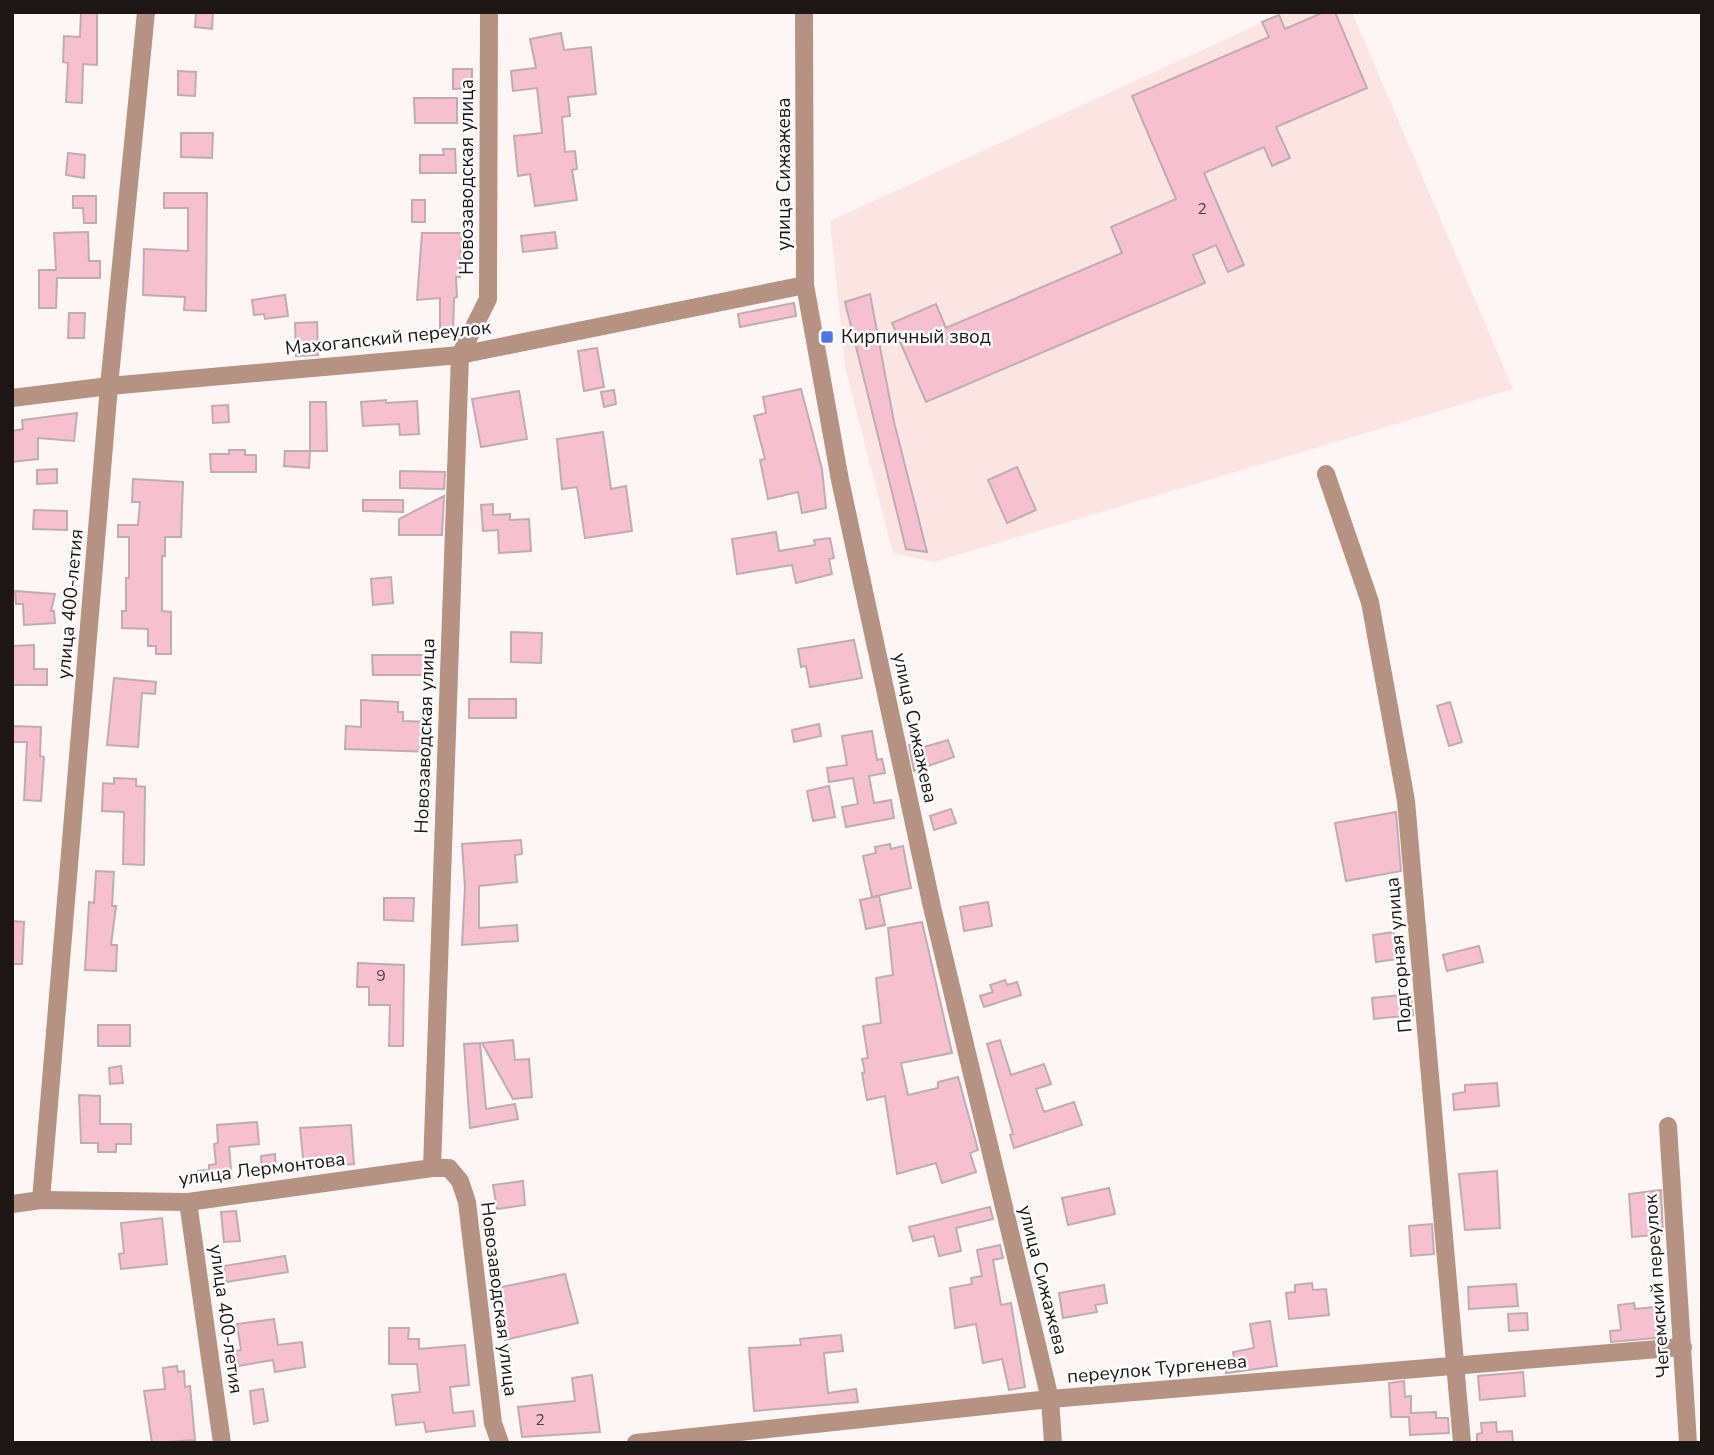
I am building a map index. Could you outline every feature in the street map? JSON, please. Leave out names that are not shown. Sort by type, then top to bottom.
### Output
[{"type":"street","name":"улица 400-летия","points":[[41,1200],[109,386],[146,12]]},
{"type":"street","name":"Новозаводская улица","points":[[489,12],[488,299],[460,355],[432,1168],[449,1168],[460,1181],[467,1202],[493,1423],[500,1443]]},
{"type":"street","name":"улица Сижажева","points":[[804,12],[806,285],[840,480],[932,907],[1050,1399],[1053,1443]]},
{"type":"street","name":"Махогапский переулок","points":[[12,398],[109,386],[460,355],[806,285]]},
{"type":"street","name":"Подгорная улица","points":[[1326,474],[1370,602],[1406,801],[1462,1443]]},
{"type":"street","name":"Чегемский переулок","points":[[1668,1126],[1688,1443]]},
{"type":"street","name":"улица Лермонтова","points":[[12,1204],[41,1200],[188,1202],[432,1168]]},
{"type":"street","name":"улица 400-летия","points":[[188,1202],[222,1443]]},
{"type":"street","name":"переулок Тургенева","points":[[636,1443],[1050,1399],[1683,1347]]},
{"type":"shaded area","points":[[1285,12],[1352,12],[1513,389],[934,562],[893,553],[845,367],[830,221]]},
{"type":"building","points":[[81,12],[97,12],[97,65],[83,64],[82,103],[66,102],[68,63],[63,62],[64,36],[80,37]]},
{"type":"building","points":[[196,12],[213,12],[212,29],[195,27]]},
{"type":"building","points":[[1324,12],[1335,12],[1367,88],[1276,127],[1290,158],[1272,166],[1264,147],[1204,173],[1244,265],[1228,272],[1216,245],[1193,255],[1205,283],[926,402],[892,323],[936,304],[946,328],[1122,253],[1111,227],[1176,199],[1132,96],[1269,37],[1262,22],[1279,15],[1285,29]]},
{"type":"building","points":[[561,33],[564,50],[591,47],[596,94],[568,97],[570,116],[562,117],[565,152],[575,151],[577,169],[572,170],[577,200],[535,206],[530,174],[518,176],[514,136],[542,133],[537,88],[513,91],[511,71],[536,68],[530,39]]},
{"type":"building","points":[[453,69],[472,69],[472,88],[453,89]]},
{"type":"building","points":[[178,71],[196,72],[195,96],[178,95]]},
{"type":"building","points":[[414,98],[457,98],[457,123],[415,123]]},
{"type":"building","points":[[181,133],[213,133],[212,158],[181,157]]},
{"type":"building","points":[[443,149],[455,149],[456,173],[420,173],[420,155],[444,155]]},
{"type":"building","points":[[68,153],[85,155],[84,178],[66,175]]},
{"type":"building","points":[[164,193],[207,193],[206,311],[184,310],[185,297],[143,295],[144,249],[188,251],[188,208],[164,208]]},
{"type":"building","points":[[73,196],[96,196],[96,223],[84,223],[83,208],[73,208]]},
{"type":"building","points":[[412,200],[425,200],[425,222],[412,222]]},
{"type":"building","points":[[88,232],[89,261],[100,261],[100,278],[57,278],[56,308],[39,308],[39,270],[56,270],[54,233]]},
{"type":"building","points":[[555,232],[557,248],[523,252],[521,236]]},
{"type":"building","points":[[422,233],[462,233],[460,277],[456,277],[457,297],[454,298],[453,335],[440,335],[440,298],[417,300]]},
{"type":"building","points":[[870,294],[894,422],[927,552],[906,549],[845,302]]},
{"type":"building","points":[[285,295],[288,316],[265,319],[264,314],[254,315],[252,300]]},
{"type":"building","points":[[794,303],[796,316],[740,327],[738,314]]},
{"type":"building","points":[[69,313],[85,313],[84,338],[68,338]]},
{"type":"building","points":[[317,322],[318,355],[296,356],[295,323]]},
{"type":"building","points":[[597,348],[604,387],[584,391],[578,351]]},
{"type":"building","points":[[801,389],[822,469],[826,508],[802,513],[798,492],[768,499],[760,460],[765,459],[754,416],[766,413],[763,397]]},
{"type":"building","points":[[614,390],[616,404],[604,407],[601,392]]},
{"type":"building","points":[[519,391],[527,439],[481,447],[472,399]]},
{"type":"building","points":[[386,400],[386,403],[417,401],[419,434],[400,435],[399,424],[363,426],[361,402]]},
{"type":"building","points":[[310,402],[326,402],[327,451],[310,451]]},
{"type":"building","points":[[228,405],[229,422],[213,423],[212,406]]},
{"type":"building","points":[[77,413],[74,441],[38,438],[38,459],[12,462],[12,431],[23,429],[22,420]]},
{"type":"building","points":[[603,432],[611,489],[626,486],[632,531],[585,538],[577,487],[562,489],[557,439]]},
{"type":"building","points":[[229,450],[245,450],[245,455],[256,455],[256,472],[211,472],[210,454],[229,454]]},
{"type":"building","points":[[285,451],[310,451],[309,468],[284,466]]},
{"type":"building","points":[[1017,467],[1036,510],[1007,523],[988,480]]},
{"type":"building","points":[[57,469],[57,483],[37,484],[37,470]]},
{"type":"building","points":[[400,471],[445,472],[444,489],[400,488]]},
{"type":"building","points":[[133,479],[183,482],[181,537],[165,537],[165,556],[162,556],[162,611],[171,612],[171,654],[156,654],[156,646],[148,646],[148,629],[122,628],[122,611],[126,611],[126,578],[129,578],[129,537],[118,537],[118,525],[138,525],[140,502],[132,502]]},
{"type":"building","points":[[444,496],[442,535],[399,535],[399,519]]},
{"type":"building","points":[[363,500],[403,500],[403,512],[363,511]]},
{"type":"building","points":[[493,504],[493,515],[510,514],[510,520],[529,519],[531,551],[499,553],[498,530],[483,531],[481,505]]},
{"type":"building","points":[[34,510],[67,511],[67,530],[33,529]]},
{"type":"building","points":[[776,532],[779,551],[815,545],[814,540],[830,538],[834,558],[829,559],[832,574],[796,583],[792,565],[737,574],[732,539]]},
{"type":"building","points":[[391,577],[393,603],[373,605],[371,579]]},
{"type":"building","points":[[15,591],[55,594],[51,611],[54,611],[55,623],[24,625],[23,604],[16,604]]},
{"type":"building","points":[[511,632],[542,633],[541,663],[511,662]]},
{"type":"building","points":[[854,640],[862,678],[810,687],[806,666],[801,667],[798,649]]},
{"type":"building","points":[[34,645],[34,669],[47,669],[47,685],[13,685],[12,646]]},
{"type":"building","points":[[372,655],[428,655],[428,675],[373,675]]},
{"type":"building","points":[[114,678],[156,682],[155,694],[142,693],[138,747],[107,745]]},
{"type":"building","points":[[469,699],[516,699],[516,718],[469,718]]},
{"type":"building","points":[[361,700],[398,702],[398,712],[403,712],[403,721],[432,722],[431,752],[345,749],[346,726],[361,727]]},
{"type":"building","points":[[1450,702],[1462,742],[1449,746],[1437,706]]},
{"type":"building","points":[[819,724],[821,736],[794,742],[792,730]]},
{"type":"building","points":[[12,726],[41,727],[40,756],[44,757],[41,801],[24,800],[27,742],[12,742]]},
{"type":"building","points":[[872,731],[877,760],[882,759],[885,773],[869,776],[874,803],[891,800],[894,818],[846,827],[842,807],[858,804],[853,778],[829,782],[827,768],[847,765],[842,736]]},
{"type":"building","points":[[948,740],[954,757],[914,771],[909,745],[920,742],[921,748]]},
{"type":"building","points":[[114,778],[136,779],[136,786],[145,787],[144,865],[123,864],[124,812],[102,811],[103,783],[114,784]]},
{"type":"building","points":[[829,786],[835,817],[813,821],[807,791]]},
{"type":"building","points":[[951,809],[956,823],[934,830],[930,816]]},
{"type":"building","points":[[1396,812],[1401,871],[1346,881],[1335,823]]},
{"type":"building","points":[[521,840],[522,854],[515,855],[517,882],[479,886],[479,928],[517,925],[518,941],[462,945],[465,887],[462,844]]},
{"type":"building","points":[[890,844],[891,849],[903,846],[911,888],[872,897],[863,856],[876,853],[875,847]]},
{"type":"building","points":[[96,871],[114,872],[112,906],[116,906],[111,945],[117,945],[116,971],[85,970],[89,902],[94,903]]},
{"type":"building","points":[[879,896],[885,925],[866,929],[860,900]]},
{"type":"building","points":[[384,898],[414,898],[413,921],[384,920]]},
{"type":"building","points":[[988,902],[992,926],[964,931],[960,907]]},
{"type":"building","points":[[12,921],[24,922],[22,964],[12,964]]},
{"type":"building","points":[[922,922],[952,1053],[901,1063],[908,1095],[938,1088],[938,1082],[958,1077],[978,1150],[970,1153],[976,1172],[942,1183],[936,1163],[897,1174],[885,1096],[867,1100],[862,1073],[865,1072],[862,1059],[868,1058],[863,1026],[881,1023],[876,978],[893,975],[888,928]]},
{"type":"building","points":[[1394,932],[1397,959],[1376,962],[1373,935]]},
{"type":"building","points":[[1479,946],[1483,962],[1447,971],[1443,955]]},
{"type":"building","points":[[358,963],[404,965],[403,1046],[389,1046],[390,1005],[369,1005],[369,987],[357,987]]},
{"type":"building","points":[[1005,980],[1007,985],[1017,982],[1021,995],[984,1007],[980,996],[993,992],[990,985]]},
{"type":"building","points":[[1411,994],[1413,1015],[1374,1019],[1372,998]]},
{"type":"building","points":[[98,1025],[130,1025],[130,1046],[98,1046]]},
{"type":"building","points":[[513,1040],[515,1060],[529,1059],[532,1097],[513,1099],[482,1043]]},
{"type":"building","points":[[1000,1040],[1011,1075],[1044,1064],[1051,1084],[1036,1089],[1044,1112],[1074,1102],[1082,1125],[1014,1148],[1010,1135],[1013,1134],[987,1044]]},
{"type":"building","points":[[480,1043],[486,1109],[515,1104],[518,1119],[470,1128],[464,1044]]},
{"type":"building","points":[[121,1066],[123,1083],[110,1084],[109,1068]]},
{"type":"building","points":[[1497,1083],[1499,1106],[1454,1110],[1453,1094],[1465,1092],[1465,1085]]},
{"type":"building","points":[[79,1095],[100,1096],[100,1124],[131,1124],[131,1144],[116,1144],[116,1152],[98,1152],[98,1143],[81,1143]]},
{"type":"building","points":[[257,1122],[259,1144],[229,1147],[232,1180],[200,1183],[198,1171],[209,1170],[209,1165],[216,1164],[214,1144],[218,1143],[217,1125]]},
{"type":"building","points":[[351,1125],[354,1164],[304,1168],[300,1128]]},
{"type":"building","points":[[275,1154],[276,1171],[262,1172],[261,1156]]},
{"type":"building","points":[[1497,1171],[1500,1228],[1465,1230],[1459,1174]]},
{"type":"building","points":[[523,1181],[525,1205],[497,1209],[493,1185]]},
{"type":"building","points":[[1109,1188],[1115,1214],[1068,1225],[1062,1198]]},
{"type":"building","points":[[1661,1190],[1663,1234],[1632,1237],[1629,1194]]},
{"type":"building","points":[[990,1207],[993,1219],[956,1228],[961,1251],[939,1256],[934,1236],[913,1241],[909,1227]]},
{"type":"building","points":[[236,1211],[240,1241],[224,1242],[221,1212]]},
{"type":"building","points":[[162,1218],[167,1264],[121,1269],[119,1254],[124,1253],[121,1223]]},
{"type":"building","points":[[1432,1224],[1434,1254],[1411,1256],[1409,1226]]},
{"type":"building","points":[[1000,1245],[1003,1258],[993,1260],[1001,1305],[1011,1303],[1025,1387],[1009,1390],[1002,1359],[983,1363],[976,1324],[955,1328],[950,1288],[972,1284],[971,1278],[982,1276],[977,1250]]},
{"type":"building","points":[[285,1256],[288,1272],[226,1282],[224,1266]]},
{"type":"building","points":[[565,1274],[578,1323],[505,1340],[497,1288]]},
{"type":"building","points":[[1312,1283],[1313,1290],[1326,1289],[1329,1315],[1289,1319],[1286,1293],[1295,1292],[1295,1285]]},
{"type":"building","points":[[1516,1284],[1518,1306],[1469,1309],[1468,1287]]},
{"type":"building","points":[[1104,1285],[1107,1303],[1095,1305],[1097,1312],[1063,1318],[1059,1293]]},
{"type":"building","points":[[1634,1303],[1635,1309],[1664,1306],[1667,1337],[1611,1342],[1610,1331],[1621,1330],[1618,1305]]},
{"type":"building","points":[[1527,1313],[1528,1330],[1509,1331],[1508,1314]]},
{"type":"building","points":[[274,1319],[278,1345],[302,1342],[305,1367],[275,1372],[273,1360],[238,1366],[236,1351],[241,1350],[237,1324]]},
{"type":"building","points":[[1270,1321],[1277,1366],[1226,1373],[1224,1359],[1234,1358],[1233,1352],[1254,1348],[1250,1324]]},
{"type":"building","points":[[389,1328],[409,1328],[408,1339],[419,1339],[419,1349],[465,1345],[469,1385],[450,1387],[453,1413],[473,1411],[475,1426],[426,1432],[424,1422],[396,1425],[392,1395],[420,1392],[417,1364],[389,1364]]},
{"type":"building","points":[[841,1335],[843,1351],[824,1353],[828,1393],[856,1389],[858,1402],[754,1411],[749,1348],[801,1345],[800,1339]]},
{"type":"building","points":[[177,1366],[178,1372],[184,1371],[185,1387],[190,1386],[195,1440],[152,1443],[144,1391],[165,1389],[163,1368]]},
{"type":"building","points":[[1523,1372],[1525,1396],[1480,1400],[1478,1376]]},
{"type":"building","points":[[592,1375],[600,1432],[522,1437],[518,1407],[575,1401],[572,1378]]},
{"type":"building","points":[[1404,1381],[1405,1397],[1411,1396],[1411,1413],[1436,1412],[1436,1418],[1448,1418],[1449,1433],[1410,1435],[1409,1417],[1391,1417],[1389,1383]]},
{"type":"building","points":[[263,1389],[268,1421],[254,1424],[250,1391]]},
{"type":"building","points":[[1496,1422],[1497,1432],[1512,1431],[1513,1443],[1477,1443],[1477,1434],[1482,1433],[1481,1423]]},
{"type":"place","name":"Кирпичный звод","points":[[827,337]]}]
